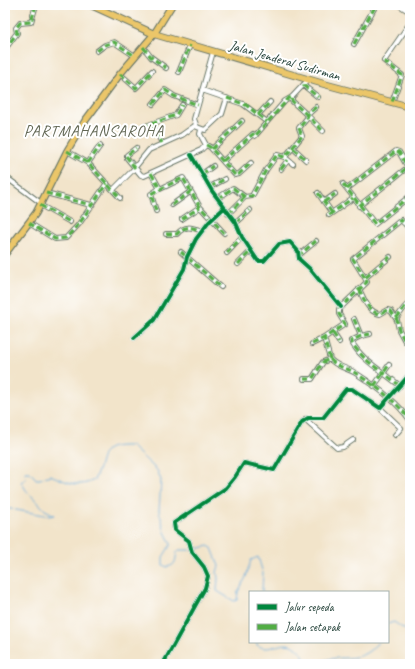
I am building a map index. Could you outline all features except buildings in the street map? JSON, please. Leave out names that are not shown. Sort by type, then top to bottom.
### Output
[{"type":"highway","name":"Jalan Jenderal Sudirman","points":[[94,6],[154,34],[308,80],[410,107]]},
{"type":"main road","points":[[5,254],[41,204],[67,151],[85,121],[120,74],[154,34],[172,5]]},
{"type":"street","points":[[5,48],[17,33],[16,28],[20,22],[30,22],[36,5]]},
{"type":"street","points":[[354,44],[376,5]]},
{"type":"street","points":[[399,5],[410,12]]},
{"type":"street","points":[[392,102],[402,75],[384,61],[410,22]]},
{"type":"street","points":[[97,51],[105,45],[114,42],[135,56]]},
{"type":"street","points":[[180,72],[190,45]]},
{"type":"street","points":[[143,47],[149,56],[166,68]]},
{"type":"street","points":[[202,130],[193,121],[213,52]]},
{"type":"street","points":[[120,74],[136,88],[152,71]]},
{"type":"street","points":[[223,161],[253,134],[255,136],[285,101],[292,97],[308,80]]},
{"type":"street","points":[[303,85],[318,97]]},
{"type":"street","points":[[153,104],[165,90],[174,96],[198,105]]},
{"type":"street","points":[[202,90],[246,105],[267,122]]},
{"type":"street","points":[[292,97],[292,101],[323,131]]},
{"type":"street","points":[[202,130],[206,130],[220,117],[227,98]]},
{"type":"street","points":[[258,115],[270,102]]},
{"type":"street","points":[[143,127],[176,115],[182,105]]},
{"type":"street","points":[[281,169],[302,135],[299,127],[316,107]]},
{"type":"street","points":[[212,149],[242,121]]},
{"type":"street","points":[[152,124],[162,143]]},
{"type":"street","points":[[113,190],[135,168],[149,150],[186,132],[196,125]]},
{"type":"street","points":[[202,130],[200,134],[206,145],[212,149],[235,175],[239,174],[251,164]]},
{"type":"street","points":[[136,148],[126,156],[142,176],[191,155],[201,150],[206,145]]},
{"type":"street","points":[[88,163],[100,146]]},
{"type":"street","points":[[293,148],[306,160]]},
{"type":"street","points":[[67,151],[88,163],[120,198]]},
{"type":"street","points":[[347,189],[396,151],[399,152],[409,169],[359,206]]},
{"type":"street","points":[[191,155],[210,187],[228,214],[236,223],[242,237],[258,261],[262,262],[279,244],[290,242],[298,251],[299,259],[310,269],[341,307]]},
{"type":"street","points":[[228,214],[245,197],[252,196],[266,170],[277,155],[293,164]]},
{"type":"street","points":[[202,174],[213,166]]},
{"type":"street","points":[[151,173],[159,189]]},
{"type":"street","points":[[156,211],[151,193],[159,189],[161,190],[181,177],[200,207],[224,233]]},
{"type":"street","points":[[7,178],[41,204],[70,222]]},
{"type":"street","points":[[210,187],[225,179]]},
{"type":"street","points":[[29,222],[56,239],[63,239],[71,235],[107,183]]},
{"type":"street","points":[[343,184],[359,206],[375,224],[410,196]]},
{"type":"street","points":[[218,198],[233,188],[245,197]]},
{"type":"street","points":[[172,205],[190,192]]},
{"type":"street","points":[[46,193],[91,205]]},
{"type":"street","points":[[318,193],[330,214],[354,198]]},
{"type":"street","points":[[324,202],[335,194]]},
{"type":"street","points":[[182,219],[200,207]]},
{"type":"street","points":[[134,338],[155,318],[183,270],[187,257],[202,231],[224,208]]},
{"type":"street","points":[[236,223],[250,210]]},
{"type":"street","points":[[312,344],[333,333],[345,324],[338,312],[341,307],[367,282],[353,259],[401,220],[410,229]]},
{"type":"street","points":[[166,234],[177,234],[182,228],[186,227],[202,231]]},
{"type":"street","points":[[227,253],[242,237]]},
{"type":"street","points":[[298,256],[316,240]]},
{"type":"street","points":[[238,264],[251,251]]},
{"type":"street","points":[[181,252],[221,287]]},
{"type":"street","points":[[365,278],[390,257]]},
{"type":"street","points":[[359,289],[372,311],[380,314],[390,310],[396,318],[399,330],[405,340],[410,339]]},
{"type":"street","points":[[396,318],[402,313],[406,304],[410,303]]},
{"type":"street","points":[[354,319],[360,336]]},
{"type":"street","points":[[333,333],[339,342]]},
{"type":"street","points":[[370,334],[360,336],[351,341],[355,348],[369,363],[384,372],[400,386]]},
{"type":"street","points":[[324,338],[330,359],[334,363],[356,373],[374,386],[389,398],[410,420]]},
{"type":"street","points":[[304,379],[308,381],[312,379],[323,362],[330,359]]},
{"type":"street","points":[[374,386],[389,365]]},
{"type":"street","points":[[380,408],[410,374]]},
{"type":"street","points":[[163,664],[208,580],[207,571],[192,552],[190,542],[175,530],[174,523],[226,488],[244,463],[271,470],[275,469],[297,428],[305,420],[323,418],[348,388],[352,389],[380,408],[401,428],[395,435]]},
{"type":"street","points":[[305,420],[337,448],[343,448],[352,440]]},
{"type":"waterway","points":[[5,508],[50,516],[55,515],[45,510],[26,490],[21,482],[26,479],[25,472],[30,472],[36,479],[50,475],[66,482],[77,484],[88,483],[94,480],[104,453],[107,450],[112,447],[131,446],[157,470],[161,480],[159,511],[165,532],[171,544],[163,557],[163,565],[167,567],[172,565],[175,562],[177,552],[179,550],[190,550]]},
{"type":"waterway","points":[[193,550],[208,546],[212,548],[219,566],[217,572],[217,591],[234,601],[237,600],[238,592],[246,577],[251,560],[258,557],[263,573],[262,591]]},
{"type":"waterway","points":[[389,624],[394,622],[410,633]]},
{"type":"waterway","points":[[257,643],[257,645],[267,648],[283,644],[293,646],[302,653],[306,664]]},
{"type":"waterway","points":[[318,664],[332,658],[355,657],[363,655],[377,643]]},
{"type":"marked path","points":[[5,49],[17,33],[16,28],[20,23],[31,22],[36,5]]},
{"type":"marked path","points":[[354,44],[376,5]]},
{"type":"marked path","points":[[97,51],[105,45],[114,42],[135,56]]},
{"type":"marked path","points":[[179,72],[190,45]]},
{"type":"marked path","points":[[143,47],[151,57],[166,68]]},
{"type":"marked path","points":[[384,61],[402,75],[392,102]]},
{"type":"marked path","points":[[120,74],[136,88],[152,71]]},
{"type":"marked path","points":[[303,85],[318,97]]},
{"type":"marked path","points":[[153,104],[165,90],[174,96],[198,105]]},
{"type":"marked path","points":[[223,161],[253,134],[255,136],[289,98],[292,97],[292,101],[307,115]]},
{"type":"marked path","points":[[227,98],[246,105],[267,122]]},
{"type":"marked path","points":[[258,115],[270,102]]},
{"type":"marked path","points":[[143,127],[176,115],[182,105]]},
{"type":"marked path","points":[[316,107],[307,115],[323,131]]},
{"type":"marked path","points":[[218,198],[233,188],[245,197],[252,196],[266,170],[277,155],[285,157],[302,136],[299,128],[308,117]]},
{"type":"marked path","points":[[212,149],[242,121]]},
{"type":"marked path","points":[[152,124],[162,143]]},
{"type":"marked path","points":[[206,145],[210,147],[235,175],[239,174],[251,163]]},
{"type":"marked path","points":[[88,163],[100,146]]},
{"type":"marked path","points":[[135,168],[126,156],[136,148]]},
{"type":"marked path","points":[[293,148],[306,160]]},
{"type":"marked path","points":[[67,151],[88,163],[120,198]]},
{"type":"marked path","points":[[347,189],[396,151],[399,152],[410,171]]},
{"type":"marked path","points":[[281,169],[288,160]]},
{"type":"marked path","points":[[202,174],[213,166]]},
{"type":"marked path","points":[[359,206],[408,167]]},
{"type":"marked path","points":[[151,173],[160,189],[183,178],[200,207],[224,233]]},
{"type":"marked path","points":[[210,187],[225,179]]},
{"type":"marked path","points":[[29,223],[55,239],[66,238],[79,224],[107,183]]},
{"type":"marked path","points":[[343,184],[375,224],[410,196]]},
{"type":"marked path","points":[[156,211],[151,194],[159,189]]},
{"type":"marked path","points":[[172,205],[190,192]]},
{"type":"marked path","points":[[46,193],[91,205]]},
{"type":"marked path","points":[[318,193],[332,213]]},
{"type":"marked path","points":[[324,202],[335,194]]},
{"type":"marked path","points":[[228,214],[245,197]]},
{"type":"marked path","points":[[329,215],[353,198]]},
{"type":"marked path","points":[[40,205],[70,222]]},
{"type":"marked path","points":[[182,219],[200,207]]},
{"type":"marked path","points":[[236,223],[250,210]]},
{"type":"marked path","points":[[365,278],[353,259],[401,220],[410,229]]},
{"type":"marked path","points":[[166,234],[177,234],[186,228],[202,231]]},
{"type":"marked path","points":[[227,253],[242,237]]},
{"type":"marked path","points":[[298,256],[316,241]]},
{"type":"marked path","points":[[238,264],[251,251]]},
{"type":"marked path","points":[[181,252],[221,287]]},
{"type":"marked path","points":[[330,359],[324,338],[345,324],[339,314],[339,309],[367,282],[365,278],[390,257]]},
{"type":"marked path","points":[[359,289],[372,311],[380,314],[387,310],[391,311],[397,320],[399,330],[405,341],[410,339]]},
{"type":"marked path","points":[[396,318],[410,303]]},
{"type":"marked path","points":[[354,319],[361,336]]},
{"type":"marked path","points":[[333,333],[339,342]]},
{"type":"marked path","points":[[370,334],[361,336],[351,341],[367,360],[400,386]]},
{"type":"marked path","points":[[312,344],[324,338]]},
{"type":"marked path","points":[[304,379],[312,379],[323,362],[330,359],[335,364],[354,372],[379,389],[393,401],[410,420]]},
{"type":"marked path","points":[[374,386],[389,365]]},
{"type":"cycle path","points":[[191,155],[212,191],[236,223],[242,237],[258,261],[264,261],[279,244],[290,242],[298,251],[299,259],[310,269],[341,307]]},
{"type":"cycle path","points":[[134,338],[154,320],[184,269],[187,257],[196,239],[209,222],[224,208]]},
{"type":"cycle path","points":[[163,664],[205,588],[208,576],[204,567],[192,552],[189,541],[175,530],[174,523],[226,488],[244,463],[274,470],[302,422],[308,418],[323,418],[346,389],[352,389],[380,408],[410,374]]},
{"type":"district","name":"PARTMAHANSAROHA","points":[[94,130]]}]
